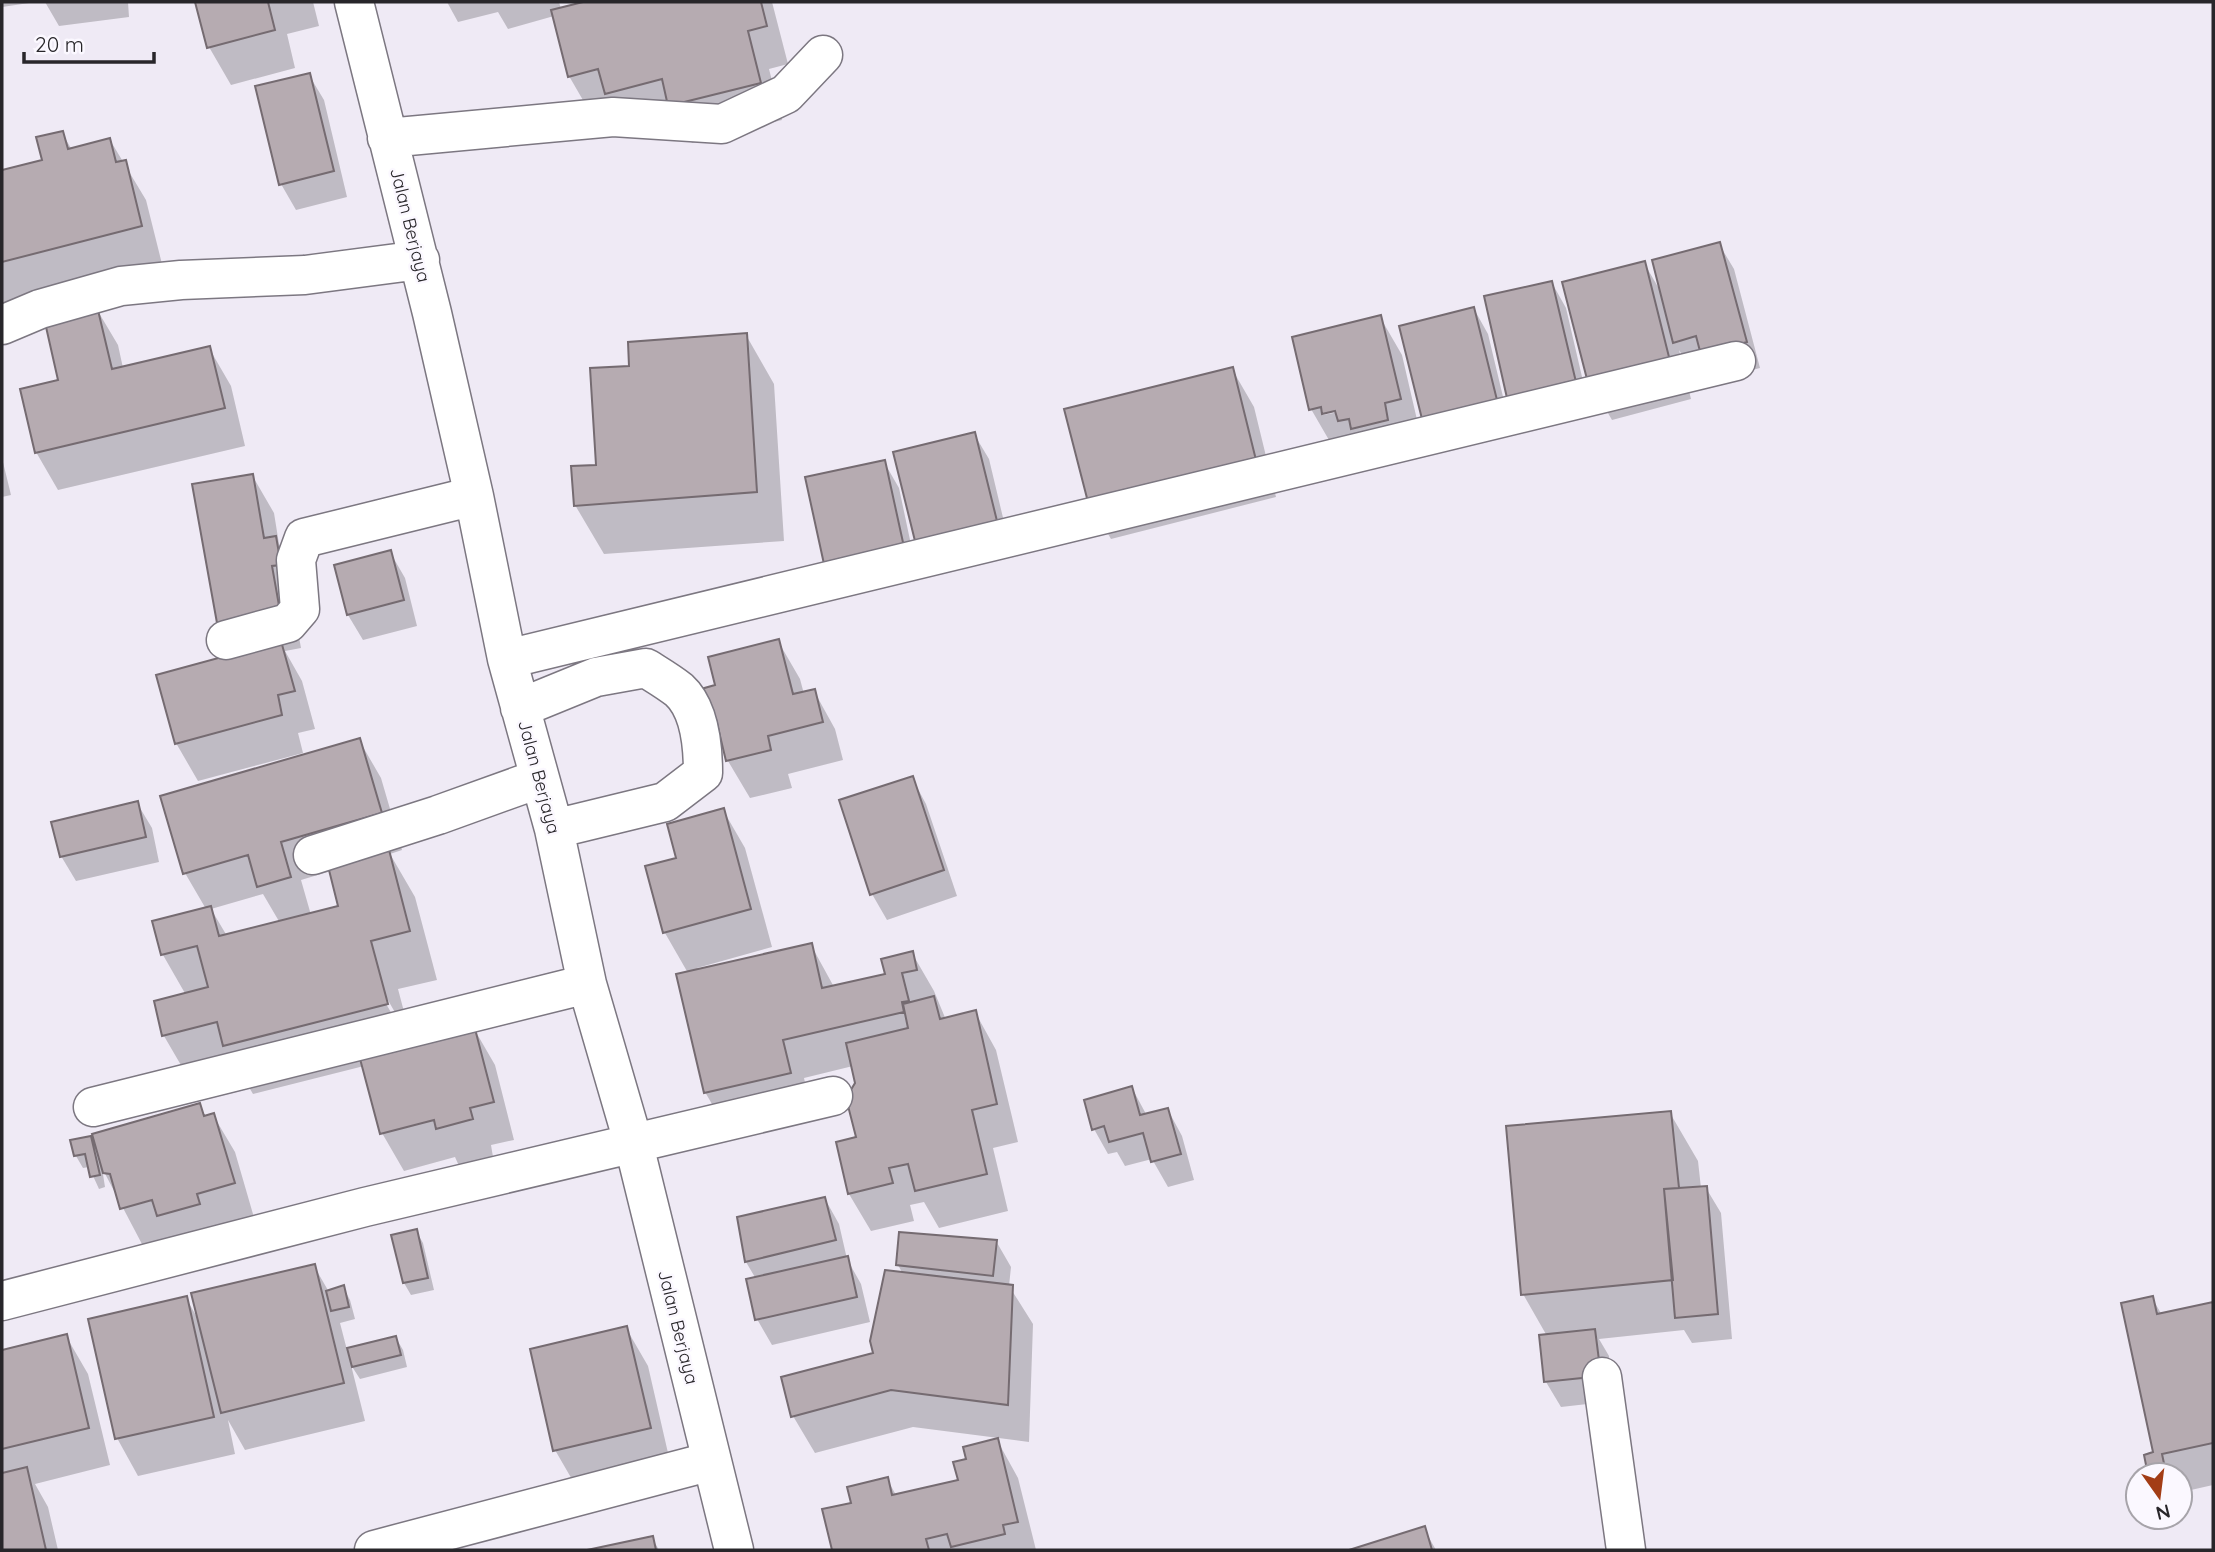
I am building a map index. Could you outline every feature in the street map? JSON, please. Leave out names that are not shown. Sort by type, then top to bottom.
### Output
[{"type":"street","name":"Jalan Berjaya","points":[[354,2],[420,260],[474,496],[507,659],[554,830],[587,984],[634,1145],[734,1550]]},
{"type":"street","points":[[387,138],[613,117],[722,124],[786,94],[823,55]]},
{"type":"street","points":[[2,325],[40,309],[121,286],[181,280],[305,275],[420,260]]},
{"type":"street","points":[[507,659],[1737,361]]},
{"type":"street","points":[[226,640],[288,623],[300,609],[296,560],[303,538],[474,496]]},
{"type":"street","points":[[520,708],[596,677],[646,668],[680,691],[692,709],[703,747],[703,773],[665,802],[554,830]]},
{"type":"street","points":[[313,855],[438,816],[538,779]]},
{"type":"street","points":[[93,1107],[587,984]]},
{"type":"street","points":[[2,1301],[365,1207],[833,1096]]},
{"type":"street","points":[[1602,1377],[1626,1550]]},
{"type":"street","points":[[374,1550],[712,1461]]},
{"type":"building","points":[[195,2],[268,2],[275,30],[207,48]]},
{"type":"building","points":[[583,2],[761,2],[767,26],[748,31],[761,83],[668,106],[662,79],[605,94],[598,69],[568,77],[551,10]]},
{"type":"building","points":[[310,73],[334,171],[279,185],[255,86]]},
{"type":"building","points":[[63,131],[68,149],[110,138],[116,162],[126,160],[142,226],[2,262],[2,170],[42,160],[36,137]]},
{"type":"building","points":[[1720,242],[1747,342],[1701,355],[1696,336],[1673,343],[1652,260]]},
{"type":"building","points":[[1645,261],[1670,361],[1588,383],[1562,282]]},
{"type":"building","points":[[1552,281],[1576,382],[1507,398],[1484,296]]},
{"type":"building","points":[[97,306],[112,369],[210,346],[225,408],[35,453],[20,389],[58,380],[44,318]]},
{"type":"building","points":[[1474,307],[1497,400],[1422,419],[1399,326]]},
{"type":"building","points":[[1381,315],[1401,399],[1385,403],[1388,420],[1351,429],[1349,419],[1338,421],[1335,411],[1322,414],[1321,407],[1309,410],[1292,337]]},
{"type":"building","points":[[747,333],[757,492],[574,506],[571,466],[596,465],[590,368],[629,366],[628,342]]},
{"type":"building","points":[[1233,367],[1256,460],[1088,502],[1064,409]]},
{"type":"building","points":[[975,432],[997,521],[915,541],[893,452]]},
{"type":"building","points":[[885,460],[904,547],[824,564],[805,477]]},
{"type":"building","points":[[253,474],[264,538],[276,536],[281,565],[272,566],[280,611],[217,623],[192,484]]},
{"type":"building","points":[[391,550],[404,600],[347,615],[334,565]]},
{"type":"building","points":[[779,639],[793,694],[815,689],[823,722],[768,736],[771,750],[726,761],[716,719],[701,689],[715,685],[708,657]]},
{"type":"building","points":[[281,641],[295,691],[278,695],[282,715],[175,744],[156,675]]},
{"type":"building","points":[[360,738],[382,813],[281,842],[291,877],[257,887],[248,855],[183,874],[160,796]]},
{"type":"building","points":[[913,776],[944,870],[870,895],[839,800]]},
{"type":"building","points":[[138,801],[146,837],[60,857],[51,822]]},
{"type":"building","points":[[724,808],[751,909],[663,933],[645,866],[676,858],[667,824]]},
{"type":"building","points":[[388,846],[410,931],[371,941],[388,1004],[223,1046],[217,1022],[162,1036],[154,1001],[208,987],[197,946],[161,955],[152,921],[211,906],[219,936],[338,906],[327,862]]},
{"type":"building","points":[[812,943],[822,988],[885,974],[881,959],[913,951],[917,970],[902,973],[909,1001],[902,1002],[904,1012],[783,1040],[791,1073],[704,1093],[676,974]]},
{"type":"building","points":[[934,996],[940,1019],[976,1010],[997,1104],[972,1110],[987,1174],[915,1191],[908,1164],[889,1168],[893,1183],[848,1194],[836,1142],[856,1137],[846,1098],[855,1083],[846,1043],[908,1028],[903,1004]]},
{"type":"building","points":[[474,1025],[494,1102],[470,1108],[473,1119],[436,1129],[434,1120],[380,1134],[359,1055]]},
{"type":"building","points":[[1132,1086],[1140,1115],[1168,1108],[1181,1154],[1151,1162],[1143,1133],[1109,1142],[1104,1126],[1092,1130],[1084,1100]]},
{"type":"building","points":[[200,1103],[204,1116],[214,1113],[235,1183],[197,1194],[200,1204],[157,1216],[152,1200],[120,1209],[110,1174],[103,1173],[92,1134]]},
{"type":"building","points":[[1671,1111],[1679,1188],[1664,1189],[1673,1280],[1521,1295],[1506,1126]]},
{"type":"building","points":[[91,1136],[100,1175],[90,1177],[85,1154],[74,1156],[70,1140]]},
{"type":"building","points":[[1707,1186],[1718,1314],[1675,1318],[1664,1189]]},
{"type":"building","points":[[825,1197],[836,1240],[745,1262],[737,1217]]},
{"type":"building","points":[[417,1229],[428,1278],[403,1283],[391,1235]]},
{"type":"building","points":[[899,1232],[997,1240],[993,1276],[896,1265]]},
{"type":"building","points":[[848,1256],[857,1297],[755,1320],[746,1279]]},
{"type":"building","points":[[315,1264],[344,1383],[221,1413],[191,1293]]},
{"type":"building","points":[[885,1270],[1013,1285],[1008,1405],[891,1390],[791,1417],[781,1377],[873,1353],[870,1341]]},
{"type":"building","points":[[344,1285],[349,1307],[331,1311],[326,1291]]},
{"type":"building","points":[[187,1296],[214,1417],[115,1439],[88,1319]]},
{"type":"building","points":[[2153,1296],[2157,1314],[2213,1302],[2213,1443],[2162,1454],[2163,1461],[2145,1461],[2144,1455],[2153,1452],[2121,1303]]},
{"type":"building","points":[[627,1326],[651,1428],[553,1451],[530,1349]]},
{"type":"building","points":[[1595,1329],[1601,1376],[1544,1382],[1539,1335]]},
{"type":"building","points":[[67,1334],[89,1428],[2,1449],[2,1350]]},
{"type":"building","points":[[396,1336],[401,1355],[352,1367],[347,1348]]},
{"type":"building","points":[[998,1438],[1018,1522],[1003,1525],[1005,1534],[951,1547],[947,1534],[926,1539],[929,1550],[832,1550],[822,1509],[851,1503],[847,1487],[888,1477],[892,1495],[958,1480],[953,1462],[966,1459],[963,1447]]},
{"type":"building","points":[[27,1467],[46,1550],[2,1550],[2,1473]]},
{"type":"building","points":[[1425,1526],[1432,1550],[1349,1550]]},
{"type":"building","points":[[653,1536],[656,1550],[587,1550]]}]
